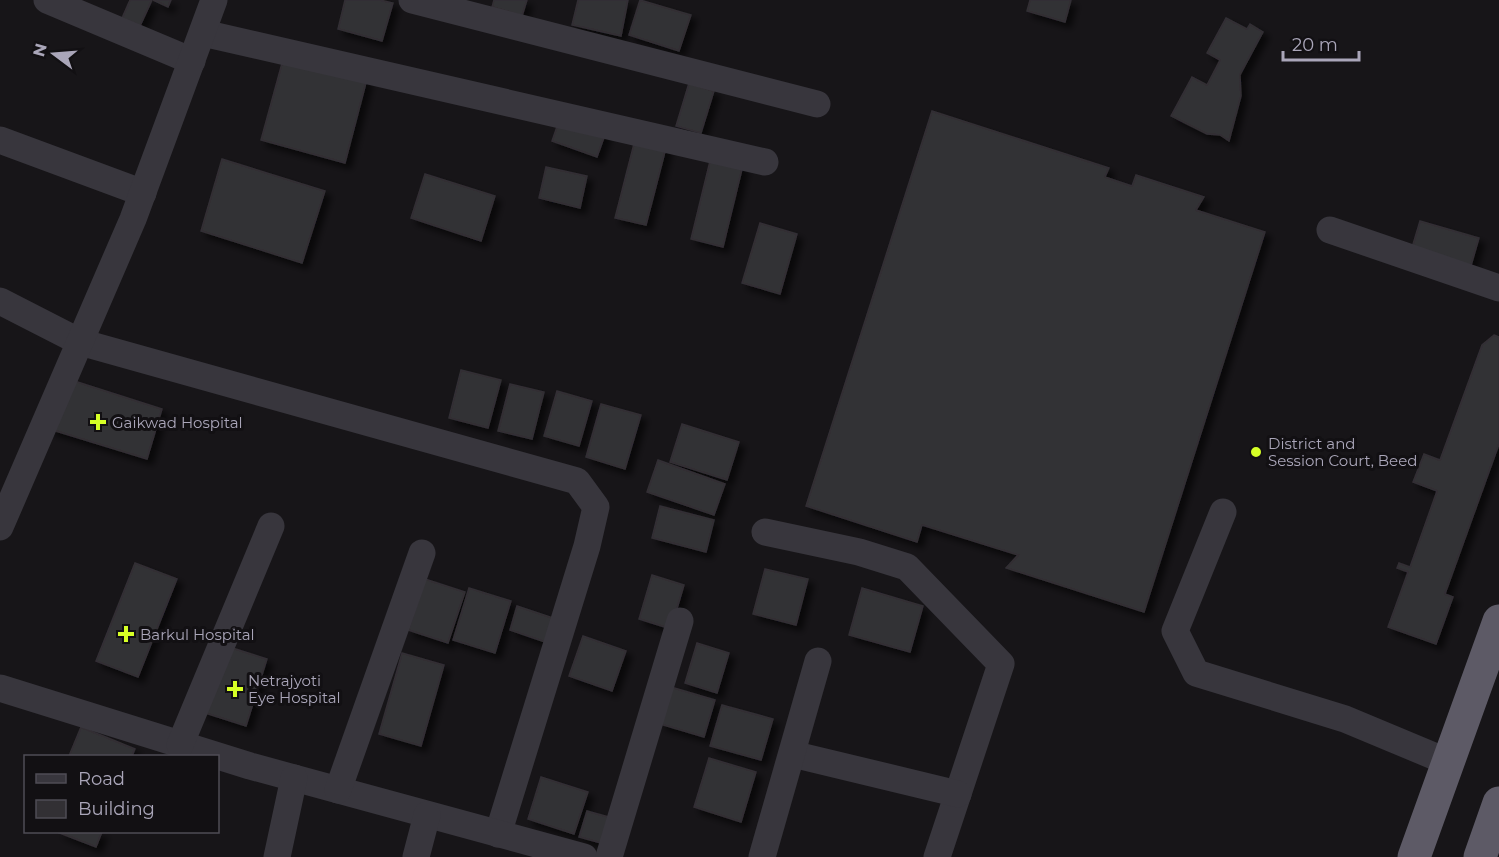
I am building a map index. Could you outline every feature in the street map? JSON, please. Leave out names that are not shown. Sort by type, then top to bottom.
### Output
[{"type":"highway","points":[[1414,857],[1499,621]]},
{"type":"highway","points":[[1480,857],[1499,803]]},
{"type":"street","points":[[47,0],[192,61]]},
{"type":"street","points":[[0,526],[143,193],[214,0]]},
{"type":"street","points":[[412,0],[818,104]]},
{"type":"street","points":[[203,33],[765,162]]},
{"type":"street","points":[[0,140],[143,193]]},
{"type":"street","points":[[1330,230],[1499,288]]},
{"type":"street","points":[[0,301],[80,342],[577,481],[596,507],[498,834]]},
{"type":"street","points":[[1223,512],[1175,631],[1196,674],[1345,719],[1448,762]]},
{"type":"street","points":[[180,745],[271,526]]},
{"type":"street","points":[[765,532],[859,552],[907,567],[1001,664],[937,857]]},
{"type":"street","points":[[338,790],[422,554]]},
{"type":"street","points":[[609,857],[680,621]]},
{"type":"street","points":[[762,857],[818,661]]},
{"type":"street","points":[[0,688],[215,755]]},
{"type":"street","points":[[792,754],[958,794]]},
{"type":"street","points":[[219,756],[575,856]]},
{"type":"street","points":[[277,857],[294,778]]},
{"type":"street","points":[[416,857],[427,815]]},
{"type":"building","points":[[130,0],[152,0],[140,26],[122,18]]},
{"type":"building","points":[[153,0],[171,0],[168,7]]},
{"type":"building","points":[[345,0],[380,0],[393,3],[382,41],[338,29]]},
{"type":"building","points":[[494,0],[527,0],[522,16],[492,7]]},
{"type":"building","points":[[578,0],[628,0],[621,36],[572,25]]},
{"type":"building","points":[[640,0],[691,15],[679,51],[629,35]]},
{"type":"building","points":[[1030,0],[1071,0],[1065,22],[1027,11]]},
{"type":"building","points":[[1226,18],[1247,29],[1250,24],[1263,32],[1240,75],[1241,96],[1229,141],[1220,135],[1207,134],[1171,116],[1192,77],[1207,85],[1220,60],[1207,53]]},
{"type":"building","points":[[284,56],[367,79],[345,163],[261,140]]},
{"type":"building","points":[[689,83],[714,91],[701,133],[676,126]]},
{"type":"building","points":[[932,111],[1109,168],[1105,177],[1132,186],[1136,175],[1204,197],[1196,210],[1265,232],[1144,612],[1006,568],[1018,555],[922,525],[917,542],[806,506]]},
{"type":"building","points":[[561,115],[606,132],[597,157],[552,141]]},
{"type":"building","points":[[636,136],[667,144],[646,225],[615,218]]},
{"type":"building","points":[[711,157],[743,165],[723,247],[691,239]]},
{"type":"building","points":[[222,159],[325,191],[302,263],[201,231]]},
{"type":"building","points":[[546,167],[587,176],[580,208],[539,198]]},
{"type":"building","points":[[425,174],[495,196],[481,241],[411,218]]},
{"type":"building","points":[[1420,221],[1479,238],[1470,269],[1411,251]]},
{"type":"building","points":[[760,223],[797,234],[780,294],[742,283]]},
{"type":"building","points":[[1494,335],[1499,337],[1499,444],[1445,594],[1453,597],[1436,644],[1388,627],[1408,572],[1397,568],[1399,563],[1410,567],[1437,491],[1413,482],[1424,454],[1440,460],[1482,345]]},
{"type":"building","points":[[461,370],[501,380],[488,428],[449,418]]},
{"type":"building","points":[[65,378],[162,409],[147,459],[49,429]]},
{"type":"building","points":[[510,384],[544,392],[532,439],[498,431]]},
{"type":"building","points":[[557,391],[592,401],[579,446],[544,436]]},
{"type":"building","points":[[601,404],[641,415],[625,469],[586,457]]},
{"type":"building","points":[[682,424],[739,442],[727,480],[670,462]]},
{"type":"building","points":[[658,460],[725,484],[714,515],[647,492]]},
{"type":"building","points":[[660,506],[714,520],[706,552],[652,538]]},
{"type":"building","points":[[135,563],[177,579],[138,677],[96,661]]},
{"type":"building","points":[[765,569],[808,579],[796,625],[753,614]]},
{"type":"building","points":[[652,575],[684,585],[671,629],[639,619]]},
{"type":"building","points":[[425,579],[465,592],[448,643],[408,630]]},
{"type":"building","points":[[469,588],[511,601],[495,653],[453,640]]},
{"type":"building","points":[[862,588],[923,606],[910,652],[849,635]]},
{"type":"building","points":[[517,606],[553,618],[545,642],[510,630]]},
{"type":"building","points":[[583,636],[626,651],[612,691],[569,676]]},
{"type":"building","points":[[697,643],[729,653],[717,693],[685,683]]},
{"type":"building","points":[[223,645],[267,659],[246,726],[202,712]]},
{"type":"building","points":[[402,653],[444,665],[421,746],[379,734]]},
{"type":"building","points":[[671,687],[715,700],[704,737],[660,724]]},
{"type":"building","points":[[722,705],[773,719],[761,760],[710,746]]},
{"type":"building","points":[[81,727],[135,749],[132,755],[69,755]]},
{"type":"building","points":[[709,758],[756,772],[741,822],[694,807]]},
{"type":"building","points":[[541,777],[588,792],[574,834],[528,819]]},
{"type":"building","points":[[587,811],[609,817],[601,843],[579,837]]},
{"type":"building","points":[[60,833],[102,833],[96,847]]},
{"type":"place","name":"Gaikwad Hospital","points":[[98,422]]},
{"type":"place","name":"District and Session Court, Beed","points":[[1256,452]]},
{"type":"place","name":"Barkul Hospital","points":[[126,634]]},
{"type":"place","name":"Netrajyoti Eye Hospital","points":[[235,689]]}]
